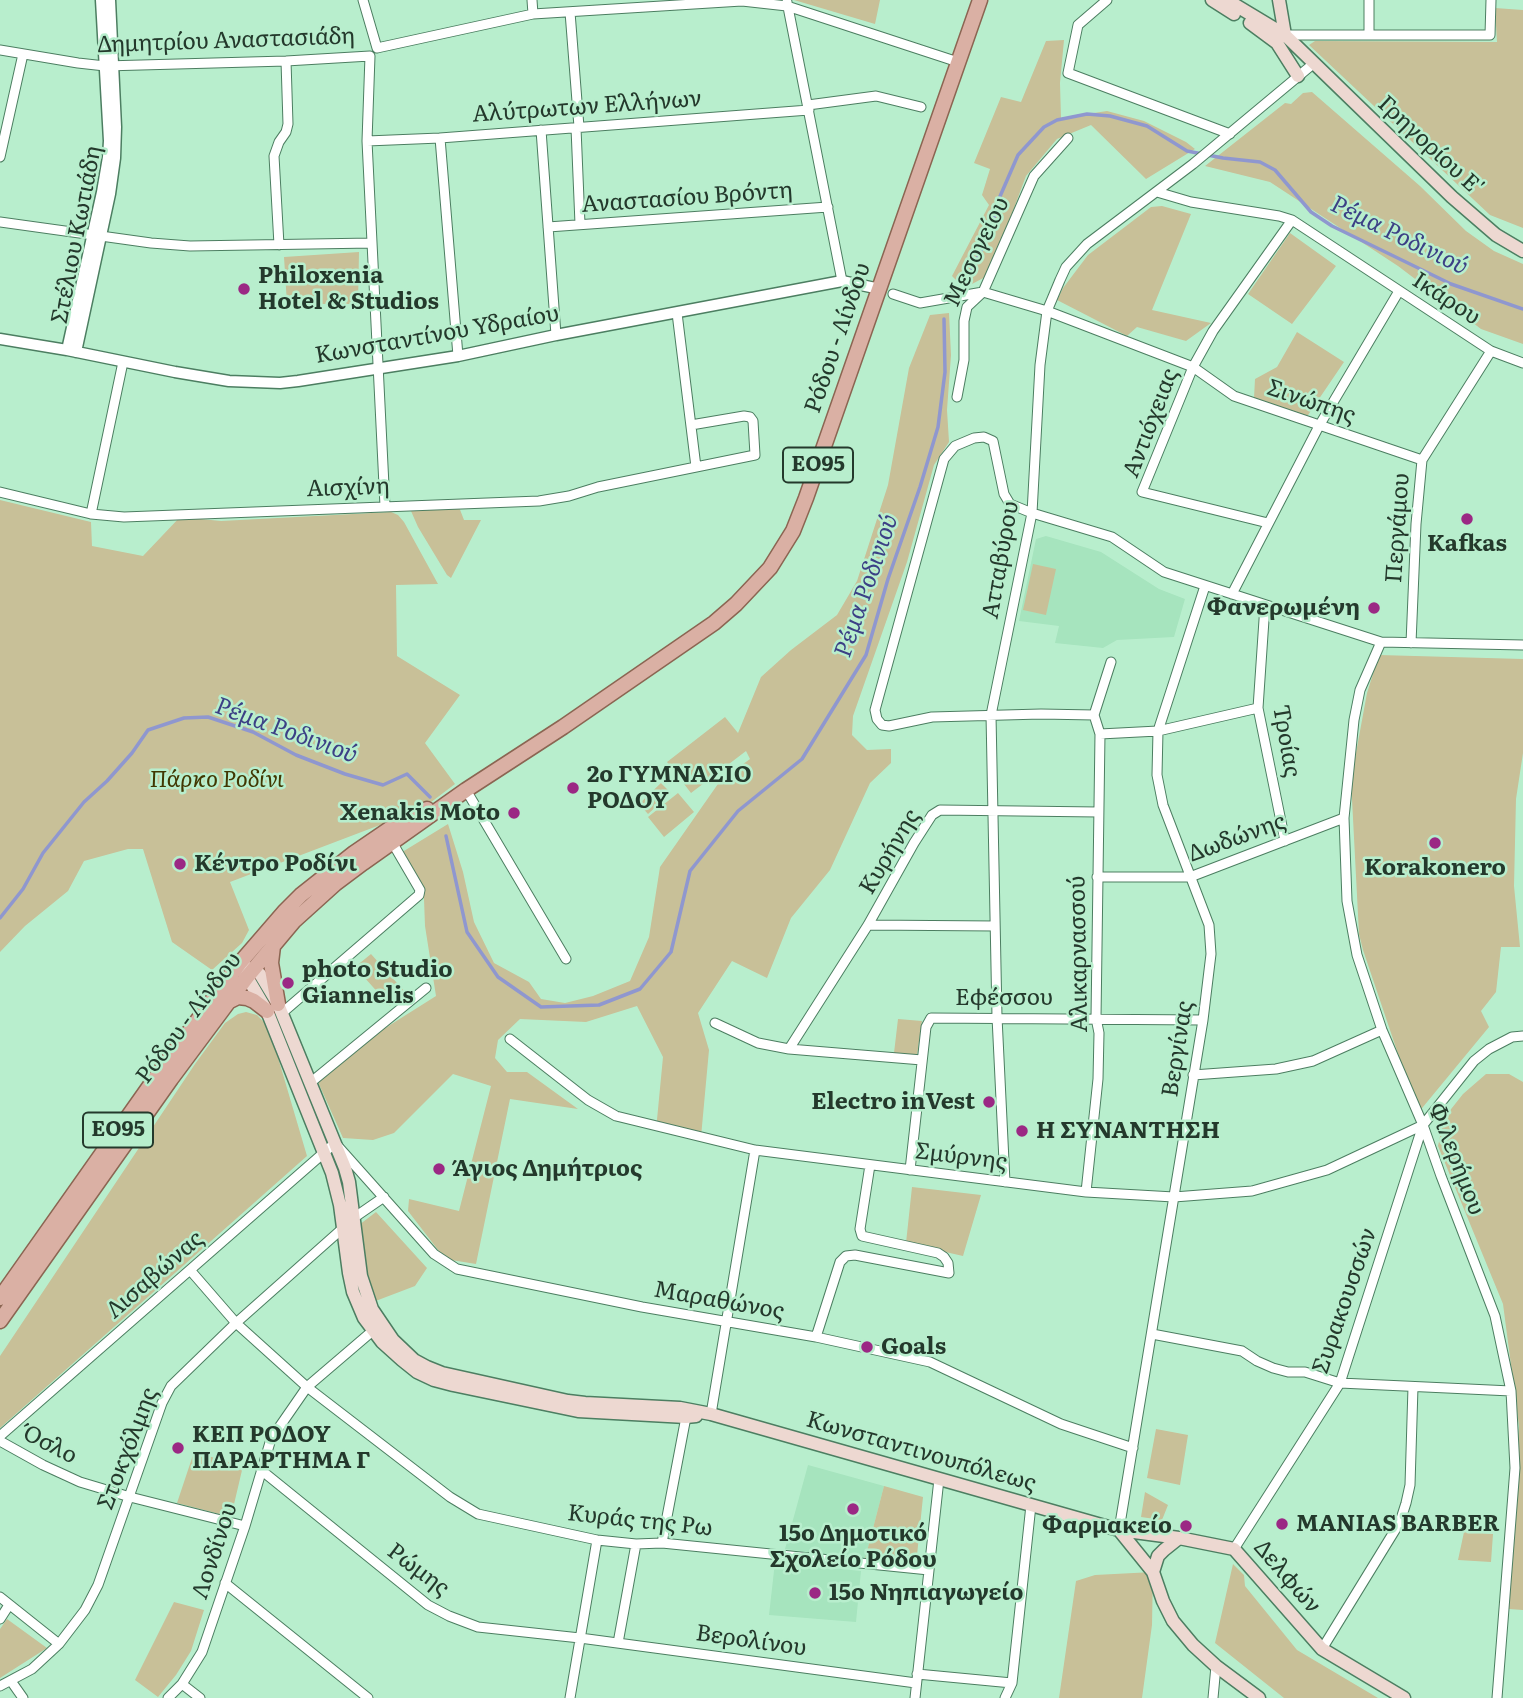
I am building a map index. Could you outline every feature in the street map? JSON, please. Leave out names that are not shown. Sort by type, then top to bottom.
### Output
[{"type":"main road","name":"Ρόδου - Λίνδου","points":[[0,1298],[160,1070],[246,970],[309,906],[363,863],[466,790],[714,623],[770,568],[793,531],[887,291],[980,0]]},
{"type":"main road","points":[[1212,0],[1281,39]]},
{"type":"main road","points":[[1227,0],[1281,39]]},
{"type":"main road","points":[[1279,0],[1281,39],[1298,76]]},
{"type":"main road","name":"Γρηγορίου Ε'","points":[[1281,39],[1314,64],[1452,197],[1496,235],[1523,251]]},
{"type":"main road","name":"Ρόδου - Λίνδου","points":[[0,1321],[171,1079],[230,1001],[246,970],[284,912],[354,852],[395,825],[466,790]]},
{"type":"main road","points":[[274,943],[271,963],[276,1009]]},
{"type":"main road","points":[[246,970],[276,1009]]},
{"type":"main road","points":[[230,1001],[238,997],[247,998],[276,1009]]},
{"type":"main road","name":"Κωνσταντινουπόλεως","points":[[276,1009],[310,1083],[349,1182],[360,1269],[382,1342],[401,1360],[417,1372],[443,1383],[578,1411],[686,1417],[710,1414]]},
{"type":"main road","name":"Κωνσταντινουπόλεως","points":[[276,1009],[336,1185],[353,1292],[364,1318],[414,1360],[442,1373],[568,1401],[680,1408],[710,1414],[1119,1530]]},
{"type":"main road","points":[[1119,1530],[1153,1572],[1173,1621],[1193,1645],[1216,1666],[1259,1698]]},
{"type":"main road","name":"Δελφών","points":[[1119,1530],[1234,1549],[1322,1649],[1404,1698]]},
{"type":"main road","points":[[1153,1572],[1158,1556],[1179,1538]]},
{"type":"street","name":"Στέλιου Κωτιάδη","points":[[71,351],[97,235],[110,194],[116,158],[117,127],[101,0]]},
{"type":"street","name":"Στέλιου Κωτιάδη","points":[[110,0],[110,66]]},
{"type":"street","points":[[363,0],[373,52],[367,141],[385,506]]},
{"type":"street","points":[[531,0],[533,14]]},
{"type":"street","points":[[1107,0],[1078,25],[1068,73],[1230,134]]},
{"type":"street","points":[[1369,0],[1369,35]]},
{"type":"street","points":[[1281,39],[1369,35],[1490,35],[1491,0]]},
{"type":"street","name":"Δημητρίου Αναστασιάδη","points":[[0,50],[78,64],[110,66],[286,61],[373,52],[533,14],[742,1],[787,3],[958,62]]},
{"type":"street","points":[[787,3],[842,281]]},
{"type":"street","points":[[570,12],[580,224]]},
{"type":"street","points":[[0,157],[23,54]]},
{"type":"street","points":[[279,245],[274,156],[288,124],[286,61]]},
{"type":"street","name":"Ατταβύρου","points":[[1005,1182],[997,1017],[991,715],[1032,513],[1040,365],[1047,311],[1066,267],[1087,244],[1212,149],[1314,64]]},
{"type":"street","name":"Αλύτρωτων Ελλήνων","points":[[367,141],[440,138],[808,107],[876,96],[921,107]]},
{"type":"street","points":[[541,130],[556,335]]},
{"type":"street","points":[[440,138],[458,356]]},
{"type":"street","name":"Μεσογείου","points":[[957,397],[964,360],[964,321],[967,307],[983,292],[1034,176],[1068,138]]},
{"type":"street","name":"Ικάρου","points":[[1157,192],[1191,202],[1292,220],[1491,351],[1523,363]]},
{"type":"street","name":"Αναστασίου Βρόντη","points":[[548,227],[828,207]]},
{"type":"street","points":[[1194,367],[1213,331],[1292,220]]},
{"type":"street","points":[[0,222],[190,246],[372,243]]},
{"type":"street","name":"Κωνσταντίνου Υδραίου","points":[[0,339],[229,381],[299,381],[458,356],[842,281],[887,291]]},
{"type":"street","points":[[887,291],[920,303],[983,292]]},
{"type":"street","points":[[1232,594],[1319,426],[1399,291]]},
{"type":"street","name":"Σινώπης","points":[[983,292],[1047,311],[1194,367],[1234,396],[1422,460]]},
{"type":"street","points":[[677,313],[696,467]]},
{"type":"street","name":"Περγάμου","points":[[1411,643],[1416,524],[1422,460],[1491,351]]},
{"type":"street","points":[[91,514],[122,362]]},
{"type":"street","name":"Αντιόχειας","points":[[1194,367],[1142,492],[1268,523]]},
{"type":"street","name":"Αισχίνη","points":[[0,492],[91,514],[124,517],[539,501],[755,455],[750,417],[691,425]]},
{"type":"street","points":[[1111,663],[1094,715],[932,717],[889,726],[882,725],[877,719],[875,710],[944,459],[955,446],[974,438],[984,437],[993,442],[1004,494],[1010,504],[1112,537],[1164,572],[1381,642],[1523,645]]},
{"type":"street","name":"Βεργίνας","points":[[1119,1530],[1203,1020],[1211,954],[1209,925],[1163,805],[1157,775],[1158,731],[1205,586]]},
{"type":"street","name":"Τροίας","points":[[1265,605],[1258,708],[1285,841]]},
{"type":"street","name":"Φιλερήμου","points":[[1381,642],[1360,690],[1353,720],[1344,818],[1348,901],[1357,955],[1382,1030],[1423,1125],[1495,1316],[1511,1391],[1515,1468],[1497,1698]]},
{"type":"street","points":[[1100,734],[1158,731],[1258,708]]},
{"type":"street","name":"Αλικαρνασσού","points":[[1086,1192],[1098,1079],[1099,1033],[1096,1018],[1100,734],[1094,715]]},
{"type":"street","points":[[466,790],[566,960]]},
{"type":"street","name":"Κυρήνης","points":[[789,1049],[868,925],[932,815],[940,810],[1098,812]]},
{"type":"street","name":"Δωδώνης","points":[[1097,877],[1189,877],[1344,818]]},
{"type":"street","points":[[276,1009],[419,895],[420,890],[392,842]]},
{"type":"street","points":[[868,925],[995,926]]},
{"type":"street","points":[[310,1083],[426,988]]},
{"type":"street","name":"Εφέσσου","points":[[922,1060],[926,1027],[931,1018],[1203,1020]]},
{"type":"street","points":[[715,1023],[758,1043],[789,1049],[922,1060],[910,1170]]},
{"type":"street","points":[[1193,1075],[1276,1069],[1313,1060],[1382,1030]]},
{"type":"street","points":[[1423,1125],[1474,1061],[1511,1037],[1523,1036]]},
{"type":"street","name":"Σμύρνης","points":[[510,1039],[588,1100],[616,1116],[755,1150],[1086,1192],[1174,1197],[1252,1191],[1327,1170],[1423,1125]]},
{"type":"street","name":"Συρακουσσών","points":[[1234,1549],[1340,1383],[1423,1125]]},
{"type":"street","name":"Λισαβώνας","points":[[0,1439],[190,1270],[326,1158],[335,1143]]},
{"type":"street","name":"Μαραθώνος","points":[[335,1143],[434,1254],[457,1269],[507,1281],[816,1338],[930,1362],[1061,1424],[1133,1448]]},
{"type":"street","points":[[710,1414],[755,1150]]},
{"type":"street","points":[[816,1338],[840,1262],[846,1256],[855,1255],[949,1273],[948,1263],[938,1253],[862,1236],[860,1229],[870,1165]]},
{"type":"street","name":"Στοκχόλμης","points":[[0,1686],[32,1669],[59,1644],[85,1610],[98,1585],[162,1403],[172,1386],[236,1323],[355,1217],[384,1197]]},
{"type":"street","name":"Κυράς της Ρω","points":[[190,1270],[236,1323],[307,1387],[450,1497],[478,1514],[597,1540],[636,1544],[662,1543],[929,1570]]},
{"type":"street","name":"Λονδίνου","points":[[168,1698],[182,1684],[202,1652],[271,1439],[307,1387],[377,1327]]},
{"type":"street","points":[[1152,1334],[1242,1351],[1273,1368],[1305,1373],[1340,1383],[1511,1391]]},
{"type":"street","points":[[1322,1649],[1400,1522],[1410,1485],[1413,1387]]},
{"type":"street","points":[[662,1543],[686,1417]]},
{"type":"street","name":"Όσλο","points":[[0,1439],[43,1465],[80,1482],[245,1526]]},
{"type":"street","name":"Ρώμης","points":[[261,1470],[428,1605],[478,1627],[580,1638]]},
{"type":"street","points":[[915,1698],[939,1479]]},
{"type":"street","points":[[1005,1698],[1012,1683],[1031,1505]]},
{"type":"street","points":[[570,1698],[597,1540]]},
{"type":"street","points":[[618,1643],[636,1544]]},
{"type":"street","points":[[225,1583],[368,1698]]},
{"type":"street","points":[[0,1597],[59,1644]]},
{"type":"street","points":[[0,1619],[9,1605]]},
{"type":"street","name":"Βερολίνου","points":[[580,1638],[917,1679],[1012,1683]]},
{"type":"street","points":[[1213,1698],[1216,1666]]},
{"type":"street","points":[[11,1681],[23,1698]]},
{"type":"street","points":[[182,1684],[200,1698]]},
{"type":"shaded area","points":[[1046,536],[1101,552],[1159,589],[1185,599],[1174,637],[1117,640],[1103,648],[1055,643],[1059,626],[1019,621],[1036,539]]},
{"type":"shaded area","points":[[808,1465],[884,1486],[865,1559],[785,1549]]},
{"type":"shaded area","name":"15ο Νηπιαγωγείο","points":[[775,1562],[861,1571],[856,1622],[769,1615]]},
{"type":"green space","points":[[794,0],[880,0],[875,24]]},
{"type":"green space","points":[[1495,8],[1523,10],[1523,228],[1490,215],[1309,45],[1315,41],[1497,42]]},
{"type":"green space","points":[[1064,40],[1060,83],[1061,118],[1107,111],[1144,121],[1195,149],[1146,179],[1091,125],[1057,139],[1026,176],[989,275],[972,284],[958,282],[952,276],[989,205],[982,195],[990,169],[974,163],[1001,97],[1021,102],[1046,41]]},
{"type":"green space","points":[[1312,92],[1420,186],[1466,231],[1494,251],[1523,264],[1523,344],[1481,329],[1398,266],[1270,182],[1205,166],[1285,103],[1291,104],[1303,93]]},
{"type":"green space","points":[[1162,206],[1191,214],[1152,310],[1211,323],[1186,341],[1137,327],[1127,336],[1057,300],[1088,255],[1151,207]]},
{"type":"green space","points":[[1290,233],[1336,266],[1292,324],[1248,294]]},
{"type":"green space","points":[[359,252],[358,304],[287,304],[284,257]]},
{"type":"green space","points":[[949,313],[949,442],[934,465],[907,562],[853,716],[852,735],[867,750],[891,749],[891,763],[870,783],[830,870],[791,918],[767,978],[732,961],[698,1013],[709,1050],[701,1137],[656,1130],[663,1057],[637,1006],[586,1022],[520,1019],[498,1040],[495,1058],[507,1072],[527,1072],[578,1109],[510,1099],[476,1264],[445,1259],[408,1211],[409,1199],[459,1211],[491,1086],[453,1074],[394,1133],[373,1140],[343,1138],[314,1073],[436,996],[425,926],[424,899],[399,854],[448,824],[463,872],[474,922],[494,963],[529,982],[541,999],[565,1003],[593,996],[630,981],[649,937],[660,867],[720,781],[750,759],[746,751],[691,793],[667,762],[725,717],[738,733],[761,677],[837,615],[857,581],[888,485],[909,368],[930,315]]},
{"type":"green space","points":[[1297,332],[1344,362],[1306,418],[1254,398],[1255,379],[1277,367]]},
{"type":"green space","name":"Πάρκο Ροδίνι","points":[[0,500],[91,522],[92,546],[143,556],[180,517],[221,521],[391,512],[398,515],[438,584],[396,585],[397,656],[460,695],[425,743],[455,784],[422,809],[230,882],[249,930],[242,943],[212,970],[172,942],[143,849],[128,849],[84,861],[68,891],[25,926],[0,952]]},
{"type":"green space","points":[[413,507],[459,507],[464,520],[481,520],[451,578],[418,527],[411,511]]},
{"type":"green space","points":[[1033,564],[1056,569],[1046,615],[1023,610]]},
{"type":"green space","name":"Korakonero","points":[[1379,655],[1523,659],[1523,753],[1516,799],[1514,886],[1520,947],[1501,947],[1496,992],[1481,1011],[1489,1027],[1418,1113],[1359,934],[1351,780],[1367,693]]},
{"type":"green space","points":[[661,783],[671,793],[648,814],[639,804]]},
{"type":"green space","points":[[678,793],[694,812],[664,837],[648,817]]},
{"type":"green space","points":[[371,954],[406,993],[390,1006],[355,967]]},
{"type":"green space","points":[[246,1012],[257,1015],[269,1027],[307,1156],[0,1428],[0,1356],[195,1064],[225,1023]]},
{"type":"green space","points":[[898,1019],[922,1021],[917,1055],[894,1053]]},
{"type":"green space","points":[[1486,1074],[1509,1074],[1523,1082],[1523,1610],[1509,1609],[1519,1426],[1503,1304],[1438,1146],[1444,1118],[1463,1094]]},
{"type":"green space","points":[[912,1187],[981,1195],[963,1256],[906,1243]]},
{"type":"green space","points":[[376,1212],[427,1268],[415,1286],[373,1302],[359,1251],[359,1225]]},
{"type":"green space","points":[[1156,1429],[1188,1435],[1180,1485],[1147,1478]]},
{"type":"green space","points":[[194,1452],[243,1466],[231,1517],[177,1503]]},
{"type":"green space","points":[[884,1486],[923,1497],[916,1565],[865,1559]]},
{"type":"green space","points":[[1145,1492],[1168,1505],[1162,1520],[1141,1517]]},
{"type":"green space","points":[[1464,1532],[1493,1534],[1491,1562],[1458,1560]]},
{"type":"green space","points":[[1233,1564],[1244,1575],[1245,1586],[1297,1650],[1378,1698],[1284,1698],[1215,1643]]},
{"type":"green space","points":[[1153,1572],[1152,1625],[1142,1698],[1059,1698],[1076,1581],[1095,1575]]},
{"type":"green space","points":[[174,1602],[204,1610],[191,1651],[158,1697],[135,1680]]},
{"type":"green space","points":[[7,1619],[47,1648],[0,1678],[0,1629]]},
{"type":"waterway","name":"Ρέμα Ροδινιού","points":[[966,282],[991,230],[998,201],[1018,155],[1044,127],[1057,120],[1087,114],[1110,116],[1147,126],[1187,151],[1260,162],[1275,170],[1311,212],[1332,226],[1451,284],[1523,309]]},
{"type":"waterway","name":"Ρέμα Ροδινιού","points":[[446,836],[467,932],[498,977],[541,1007],[599,1005],[640,989],[671,952],[690,871],[738,811],[802,759],[866,655],[938,427],[945,372],[944,319]]},
{"type":"waterway","name":"Ρέμα Ροδινιού","points":[[0,918],[23,889],[43,853],[84,802],[132,753],[148,730],[184,718],[208,717],[253,732],[296,755],[383,785],[407,774],[430,797]]},
{"type":"place","name":"Philoxenia Hotel & Studios","points":[[244,289]]},
{"type":"place","name":"Kafkas","points":[[1467,519]]},
{"type":"place","name":"Φανερωμένη","points":[[1374,608]]},
{"type":"place","name":"2ο ΓΥΜΝΑΣΙΟ ΡΟΔΟΥ","points":[[573,788]]},
{"type":"place","name":"Xenakis Moto","points":[[514,813]]},
{"type":"place","name":"Korakonero","points":[[1435,843]]},
{"type":"place","name":"Κέντρο Ροδίνι","points":[[180,864]]},
{"type":"place","name":"photo Studio Giannelis","points":[[288,983]]},
{"type":"place","name":"Electro inVest","points":[[989,1102]]},
{"type":"place","name":"Η ΣΥΝΑΝΤΗΣΗ","points":[[1022,1131]]},
{"type":"place","name":"Άγιος Δημήτριος","points":[[439,1169]]},
{"type":"place","name":"Goals","points":[[867,1347]]},
{"type":"place","name":"ΚΕΠ ΡΟΔΟΥ ΠΑΡΑΡΤΗΜΑ Γ","points":[[178,1448]]},
{"type":"place","name":"15ο Δημοτικό Σχολείο Ρόδου","points":[[853,1509]]},
{"type":"place","name":"MANIAS BARBER","points":[[1282,1524]]},
{"type":"place","name":"Φαρμακείο","points":[[1186,1526]]},
{"type":"place","name":"15ο Νηπιαγωγείο","points":[[815,1593]]}]
